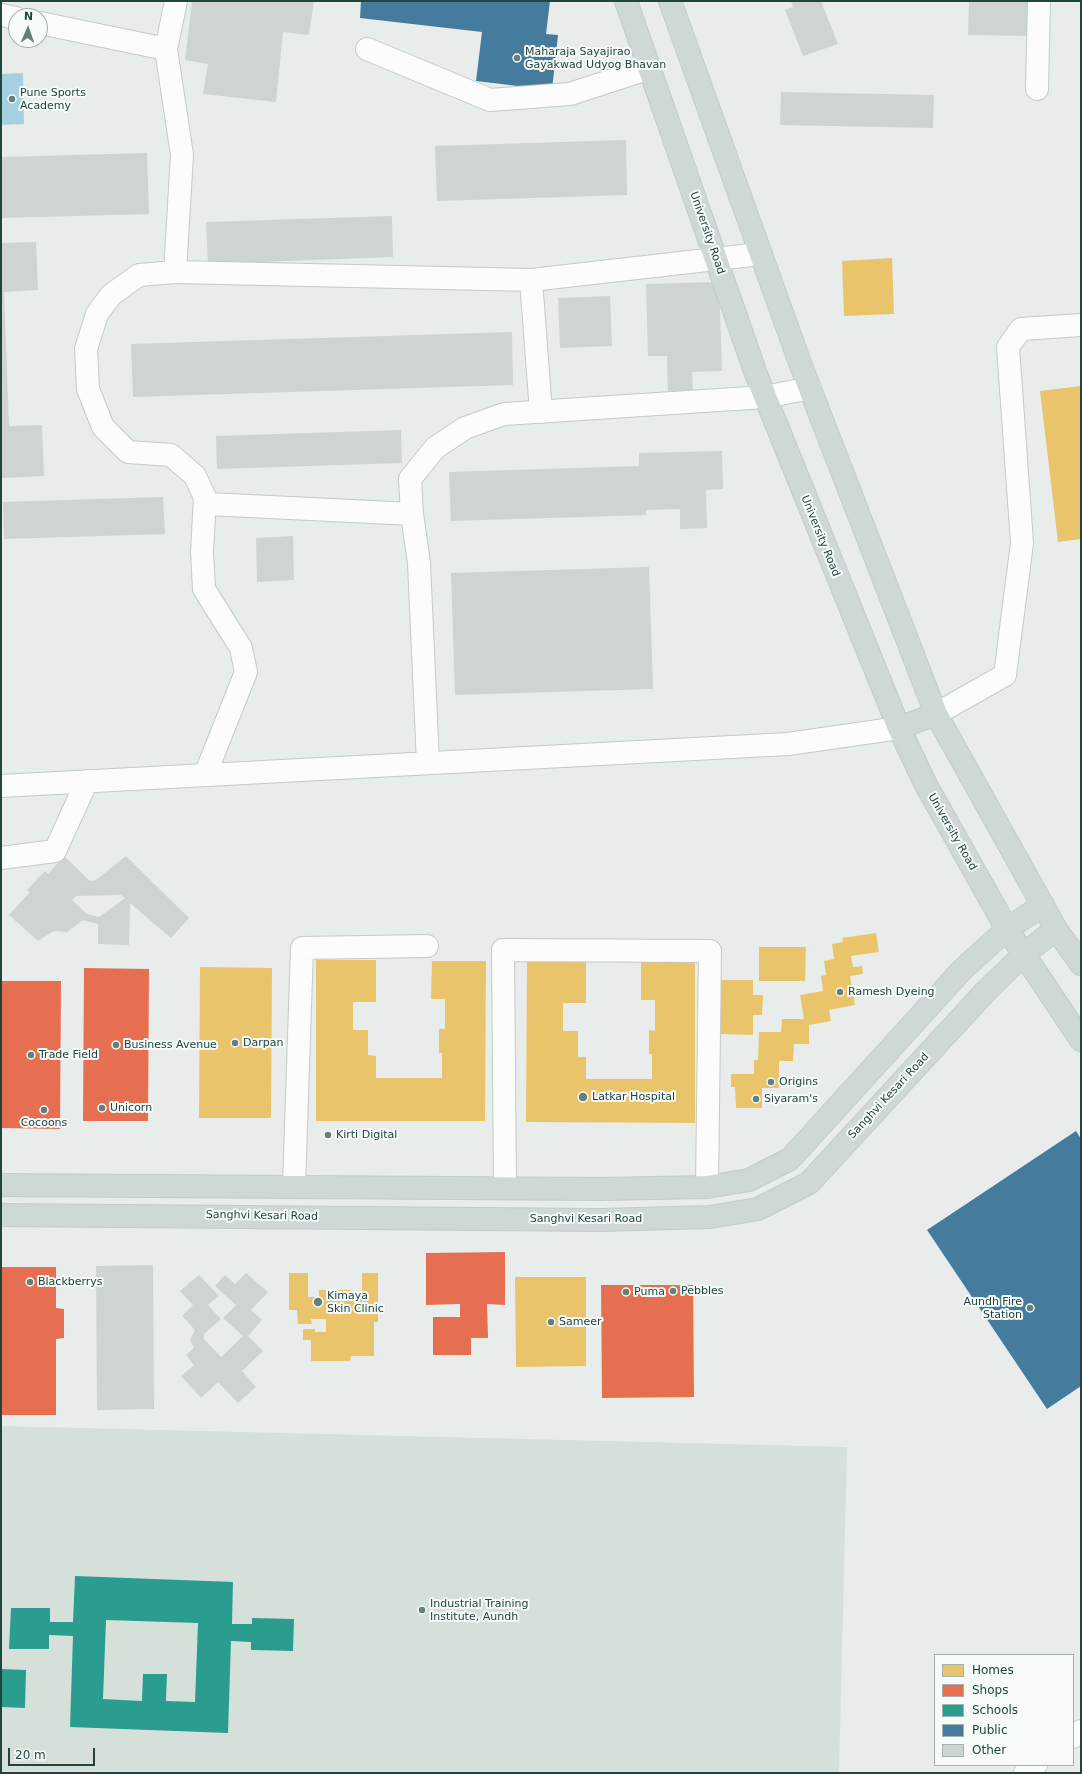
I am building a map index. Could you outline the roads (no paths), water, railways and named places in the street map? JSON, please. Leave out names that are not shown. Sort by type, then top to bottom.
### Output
[{"type":"main road","name":"University Road","points":[[626,1],[765,397],[899,728],[926,785],[1007,929],[1081,1040]]},
{"type":"main road","points":[[670,1],[760,254],[936,714],[1044,905],[1056,929],[1081,964]]},
{"type":"main road","points":[[899,728],[936,714]]},
{"type":"main road","points":[[1,1185],[601,1189],[707,1187],[749,1180],[790,1159],[962,970],[1007,929],[1044,905]]},
{"type":"main road","name":"Sanghvi Kesari Road","points":[[1,1215],[601,1220],[710,1217],[758,1209],[809,1183],[986,991],[1023,955],[1056,929]]},
{"type":"street","points":[[175,272],[182,155],[166,49],[176,1]]},
{"type":"street","points":[[1037,89],[1039,1]]},
{"type":"street","points":[[48,25],[166,49]]},
{"type":"street","points":[[367,49],[490,100],[570,94],[650,68]]},
{"type":"street","points":[[412,514],[208,504],[195,476],[171,455],[128,452],[103,428],[88,389],[86,349],[97,314],[111,295],[139,275],[175,272],[530,280],[760,254]]},
{"type":"street","points":[[530,280],[541,412]]},
{"type":"street","points":[[936,714],[1004,675],[1022,543],[1008,347],[1021,329],[1081,325]]},
{"type":"street","points":[[428,763],[419,563],[412,514],[410,479],[435,448],[465,428],[504,414],[765,397],[810,388]]},
{"type":"street","points":[[205,497],[202,552],[204,589],[241,648],[246,672],[205,775]]},
{"type":"street","points":[[1,786],[788,744],[899,728]]},
{"type":"street","points":[[1,858],[55,851],[87,781]]},
{"type":"street","points":[[294,1186],[302,948],[427,946]]},
{"type":"street","points":[[505,1188],[502,950],[710,951],[707,1187]]},
{"type":"street","points":[[1025,1773],[1035,1766]]},
{"type":"water","name":"Pune Sports Academy","points":[[23,73],[24,124],[1,125],[1,74]]},
{"type":"place","name":"Maharaja Sayajirao Gayakwad Udyog Bhavan","points":[[517,58]]},
{"type":"place","name":"Pune Sports Academy","points":[[12,99]]},
{"type":"place","name":"Ramesh Dyeing","points":[[840,992]]},
{"type":"place","name":"Darpan","points":[[235,1043]]},
{"type":"place","name":"Business Avenue","points":[[116,1045]]},
{"type":"place","name":"Trade Field","points":[[31,1055]]},
{"type":"place","name":"Origins","points":[[771,1082]]},
{"type":"place","name":"Latkar Hospital","points":[[583,1097]]},
{"type":"place","name":"Siyaram's","points":[[756,1099]]},
{"type":"place","name":"Unicorn","points":[[102,1108]]},
{"type":"place","name":"Cocoons","points":[[44,1110]]},
{"type":"place","name":"Kirti Digital","points":[[328,1135]]},
{"type":"place","name":"Blackberrys","points":[[30,1282]]},
{"type":"place","name":"Pebbles","points":[[673,1291]]},
{"type":"place","name":"Puma","points":[[626,1292]]},
{"type":"place","name":"Kimaya Skin Clinic","points":[[318,1302]]},
{"type":"place","name":"Aundh Fire Station","points":[[1030,1308]]},
{"type":"place","name":"Sameer","points":[[551,1322]]},
{"type":"place","name":"Industrial Training Institute, Aundh","points":[[422,1610]]}]
